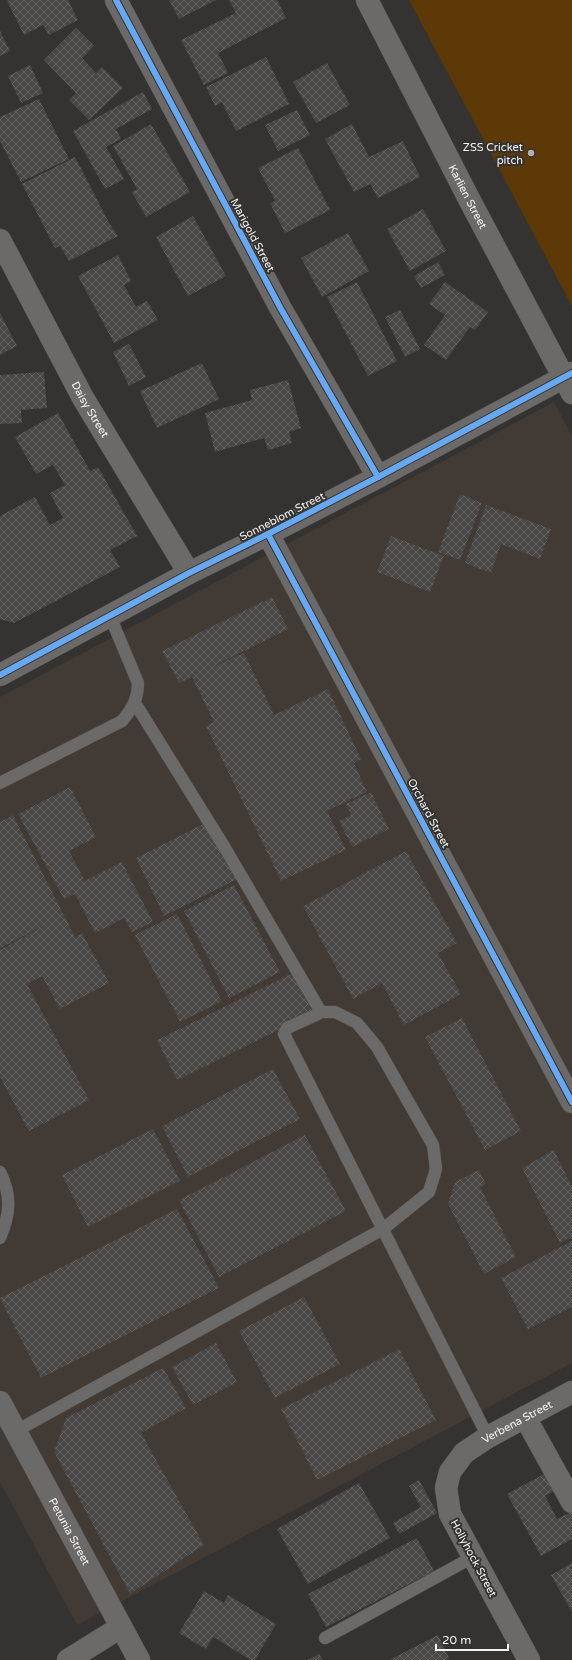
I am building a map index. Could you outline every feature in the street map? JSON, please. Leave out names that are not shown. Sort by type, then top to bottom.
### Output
[{"type":"street","name":"Marigold Street","points":[[116,0],[281,309],[378,477]]},
{"type":"street","name":"Karlien Street","points":[[367,0],[469,199],[569,381]]},
{"type":"street","name":"Daisy Street","points":[[0,240],[83,398],[189,573]]},
{"type":"street","name":"Sonneblom Street","points":[[0,675],[189,573],[569,381]]},
{"type":"street","name":"Orchard Street","points":[[268,534],[572,1102]]},
{"type":"street","name":"Verbena Street","points":[[464,1453],[488,1437],[572,1392]]},
{"type":"street","name":"Petunia Street","points":[[0,1402],[139,1660]]},
{"type":"street","points":[[525,1417],[572,1502]]},
{"type":"street","name":"Hollyhock Street","points":[[464,1453],[450,1472],[446,1488],[450,1514],[529,1660]]},
{"type":"street","points":[[68,1660],[121,1627]]},
{"type":"lane","points":[[0,783],[122,720],[135,703],[138,693],[138,683],[110,616]]},
{"type":"lane","points":[[135,703],[225,848],[320,1012]]},
{"type":"lane","points":[[16,1431],[383,1229],[429,1192],[436,1169],[433,1145],[377,1047],[357,1023],[335,1012],[320,1012],[287,1028],[284,1034],[383,1229],[488,1437]]},
{"type":"lane","points":[[0,1172],[6,1184],[9,1198],[7,1216],[0,1238]]},
{"type":"lane","points":[[325,1638],[473,1556]]},
{"type":"shaded area","name":"ZSS Cricket pitch","points":[[409,0],[572,0],[572,306]]},
{"type":"shaded area","points":[[554,402],[572,436],[572,1363],[77,1625],[0,1482],[0,697]]},
{"type":"building","points":[[68,0],[78,20],[49,35],[43,25],[24,35],[7,1]]},
{"type":"building","points":[[169,0],[216,0],[179,19]]},
{"type":"building","points":[[229,0],[277,0],[286,18],[218,53],[228,73],[204,85],[181,40],[236,13]]},
{"type":"building","points":[[76,28],[94,46],[82,58],[96,73],[102,67],[123,88],[89,120],[69,100],[76,93],[44,60]]},
{"type":"building","points":[[0,31],[10,51],[0,56]]},
{"type":"building","points":[[266,57],[289,104],[236,131],[222,102],[215,106],[206,87]]},
{"type":"building","points":[[327,63],[350,105],[316,123],[293,82]]},
{"type":"building","points":[[30,65],[43,93],[21,103],[8,76]]},
{"type":"building","points":[[143,92],[152,109],[116,129],[121,139],[106,147],[124,179],[105,189],[73,131]]},
{"type":"building","points":[[39,99],[69,159],[21,182],[0,141],[0,117]]},
{"type":"building","points":[[297,110],[310,135],[278,151],[265,125]]},
{"type":"building","points":[[151,124],[190,192],[146,217],[132,192],[137,189],[113,146]]},
{"type":"building","points":[[352,124],[369,157],[403,141],[420,177],[378,198],[370,184],[354,192],[325,139]]},
{"type":"building","points":[[298,148],[330,210],[285,233],[270,203],[275,201],[258,168]]},
{"type":"building","points":[[75,157],[108,221],[118,236],[69,261],[60,246],[55,248],[22,184]]},
{"type":"building","points":[[423,209],[446,251],[410,271],[387,229]]},
{"type":"building","points":[[193,216],[226,276],[188,296],[156,237]]},
{"type":"building","points":[[348,233],[369,271],[322,297],[301,258]]},
{"type":"building","points":[[118,255],[131,281],[124,285],[136,307],[147,301],[158,320],[114,343],[78,276]]},
{"type":"building","points":[[438,262],[445,275],[421,288],[414,276]]},
{"type":"building","points":[[357,282],[397,361],[368,376],[327,297]]},
{"type":"building","points":[[445,282],[488,312],[475,330],[470,327],[446,360],[424,345],[445,315],[429,304]]},
{"type":"building","points":[[400,310],[420,349],[405,357],[385,317]]},
{"type":"building","points":[[0,313],[17,346],[0,355]]},
{"type":"building","points":[[129,344],[146,377],[129,386],[113,352]]},
{"type":"building","points":[[202,363],[219,399],[157,428],[140,391]]},
{"type":"building","points":[[44,372],[47,408],[21,410],[22,423],[0,424],[0,375]]},
{"type":"building","points":[[288,380],[301,428],[289,432],[292,443],[268,450],[264,438],[215,452],[205,413],[252,400],[250,390]]},
{"type":"building","points":[[58,413],[90,471],[98,467],[137,536],[110,550],[120,567],[14,623],[0,619],[0,516],[35,497],[50,525],[63,518],[50,493],[65,485],[53,465],[36,474],[15,437]]},
{"type":"building","points":[[460,494],[482,503],[460,560],[438,552]]},
{"type":"building","points":[[486,505],[551,529],[540,559],[501,544],[491,573],[465,563]]},
{"type":"building","points":[[391,536],[444,556],[430,592],[377,572]]},
{"type":"building","points":[[272,597],[288,629],[212,667],[244,653],[274,715],[328,689],[361,759],[354,763],[367,792],[327,811],[346,850],[281,881],[206,726],[214,722],[192,677],[179,683],[162,651]]},
{"type":"building","points":[[70,787],[96,837],[69,851],[85,881],[122,862],[153,922],[132,932],[124,918],[95,933],[75,894],[64,899],[18,814]]},
{"type":"building","points":[[371,792],[389,829],[352,847],[339,821],[351,815],[346,804]]},
{"type":"building","points":[[13,815],[75,937],[82,933],[109,983],[60,1009],[42,976],[27,984],[89,1100],[29,1131],[0,1077],[0,950],[47,924],[0,948],[0,822]]},
{"type":"building","points":[[211,820],[239,878],[164,916],[136,858]]},
{"type":"building","points":[[406,851],[457,943],[438,953],[461,994],[404,1025],[382,983],[353,999],[303,906]]},
{"type":"building","points":[[234,885],[280,972],[229,998],[184,911]]},
{"type":"building","points":[[177,914],[222,1001],[180,1022],[135,935]]},
{"type":"building","points":[[293,973],[313,1013],[177,1080],[157,1040]]},
{"type":"building","points":[[462,1018],[521,1131],[485,1150],[425,1037]]},
{"type":"building","points":[[273,1069],[300,1119],[188,1177],[162,1126]]},
{"type":"building","points":[[153,1129],[180,1181],[88,1227],[62,1175]]},
{"type":"building","points":[[305,1135],[346,1211],[219,1277],[179,1200]]},
{"type":"building","points":[[554,1150],[572,1187],[572,1237],[560,1243],[522,1168]]},
{"type":"building","points":[[479,1170],[486,1184],[480,1187],[516,1257],[484,1274],[448,1204],[455,1182]]},
{"type":"building","points":[[177,1209],[219,1288],[41,1378],[0,1298]]},
{"type":"building","points":[[572,1241],[572,1307],[528,1329],[501,1278]]},
{"type":"building","points":[[304,1297],[340,1364],[275,1398],[239,1331]]},
{"type":"building","points":[[216,1343],[237,1382],[193,1405],[172,1367]]},
{"type":"building","points":[[399,1349],[436,1420],[317,1480],[281,1409]]},
{"type":"building","points":[[163,1368],[186,1408],[141,1433],[204,1545],[130,1594],[54,1452],[66,1418]]},
{"type":"building","points":[[548,1472],[558,1489],[545,1496],[557,1519],[571,1512],[572,1539],[541,1556],[507,1494]]},
{"type":"building","points":[[419,1480],[437,1513],[399,1534],[393,1523],[421,1507],[409,1486]]},
{"type":"building","points":[[359,1483],[390,1538],[308,1584],[277,1529]]},
{"type":"building","points":[[417,1538],[434,1571],[326,1627],[308,1594]]},
{"type":"building","points":[[572,1563],[572,1612],[551,1575]]},
{"type":"building","points":[[204,1591],[224,1603],[228,1595],[276,1624],[255,1660],[251,1660],[213,1637],[206,1649],[179,1633]]},
{"type":"building","points":[[438,1635],[449,1658],[445,1660],[389,1660]]},
{"type":"building","points":[[319,1654],[323,1660],[307,1660]]},
{"type":"cycle path","points":[[116,0],[281,309],[378,477]]},
{"type":"cycle path","points":[[0,675],[189,573],[378,477],[572,373]]},
{"type":"cycle path","points":[[268,534],[572,1102]]},
{"type":"place","name":"ZSS Cricket pitch","points":[[531,153]]}]
